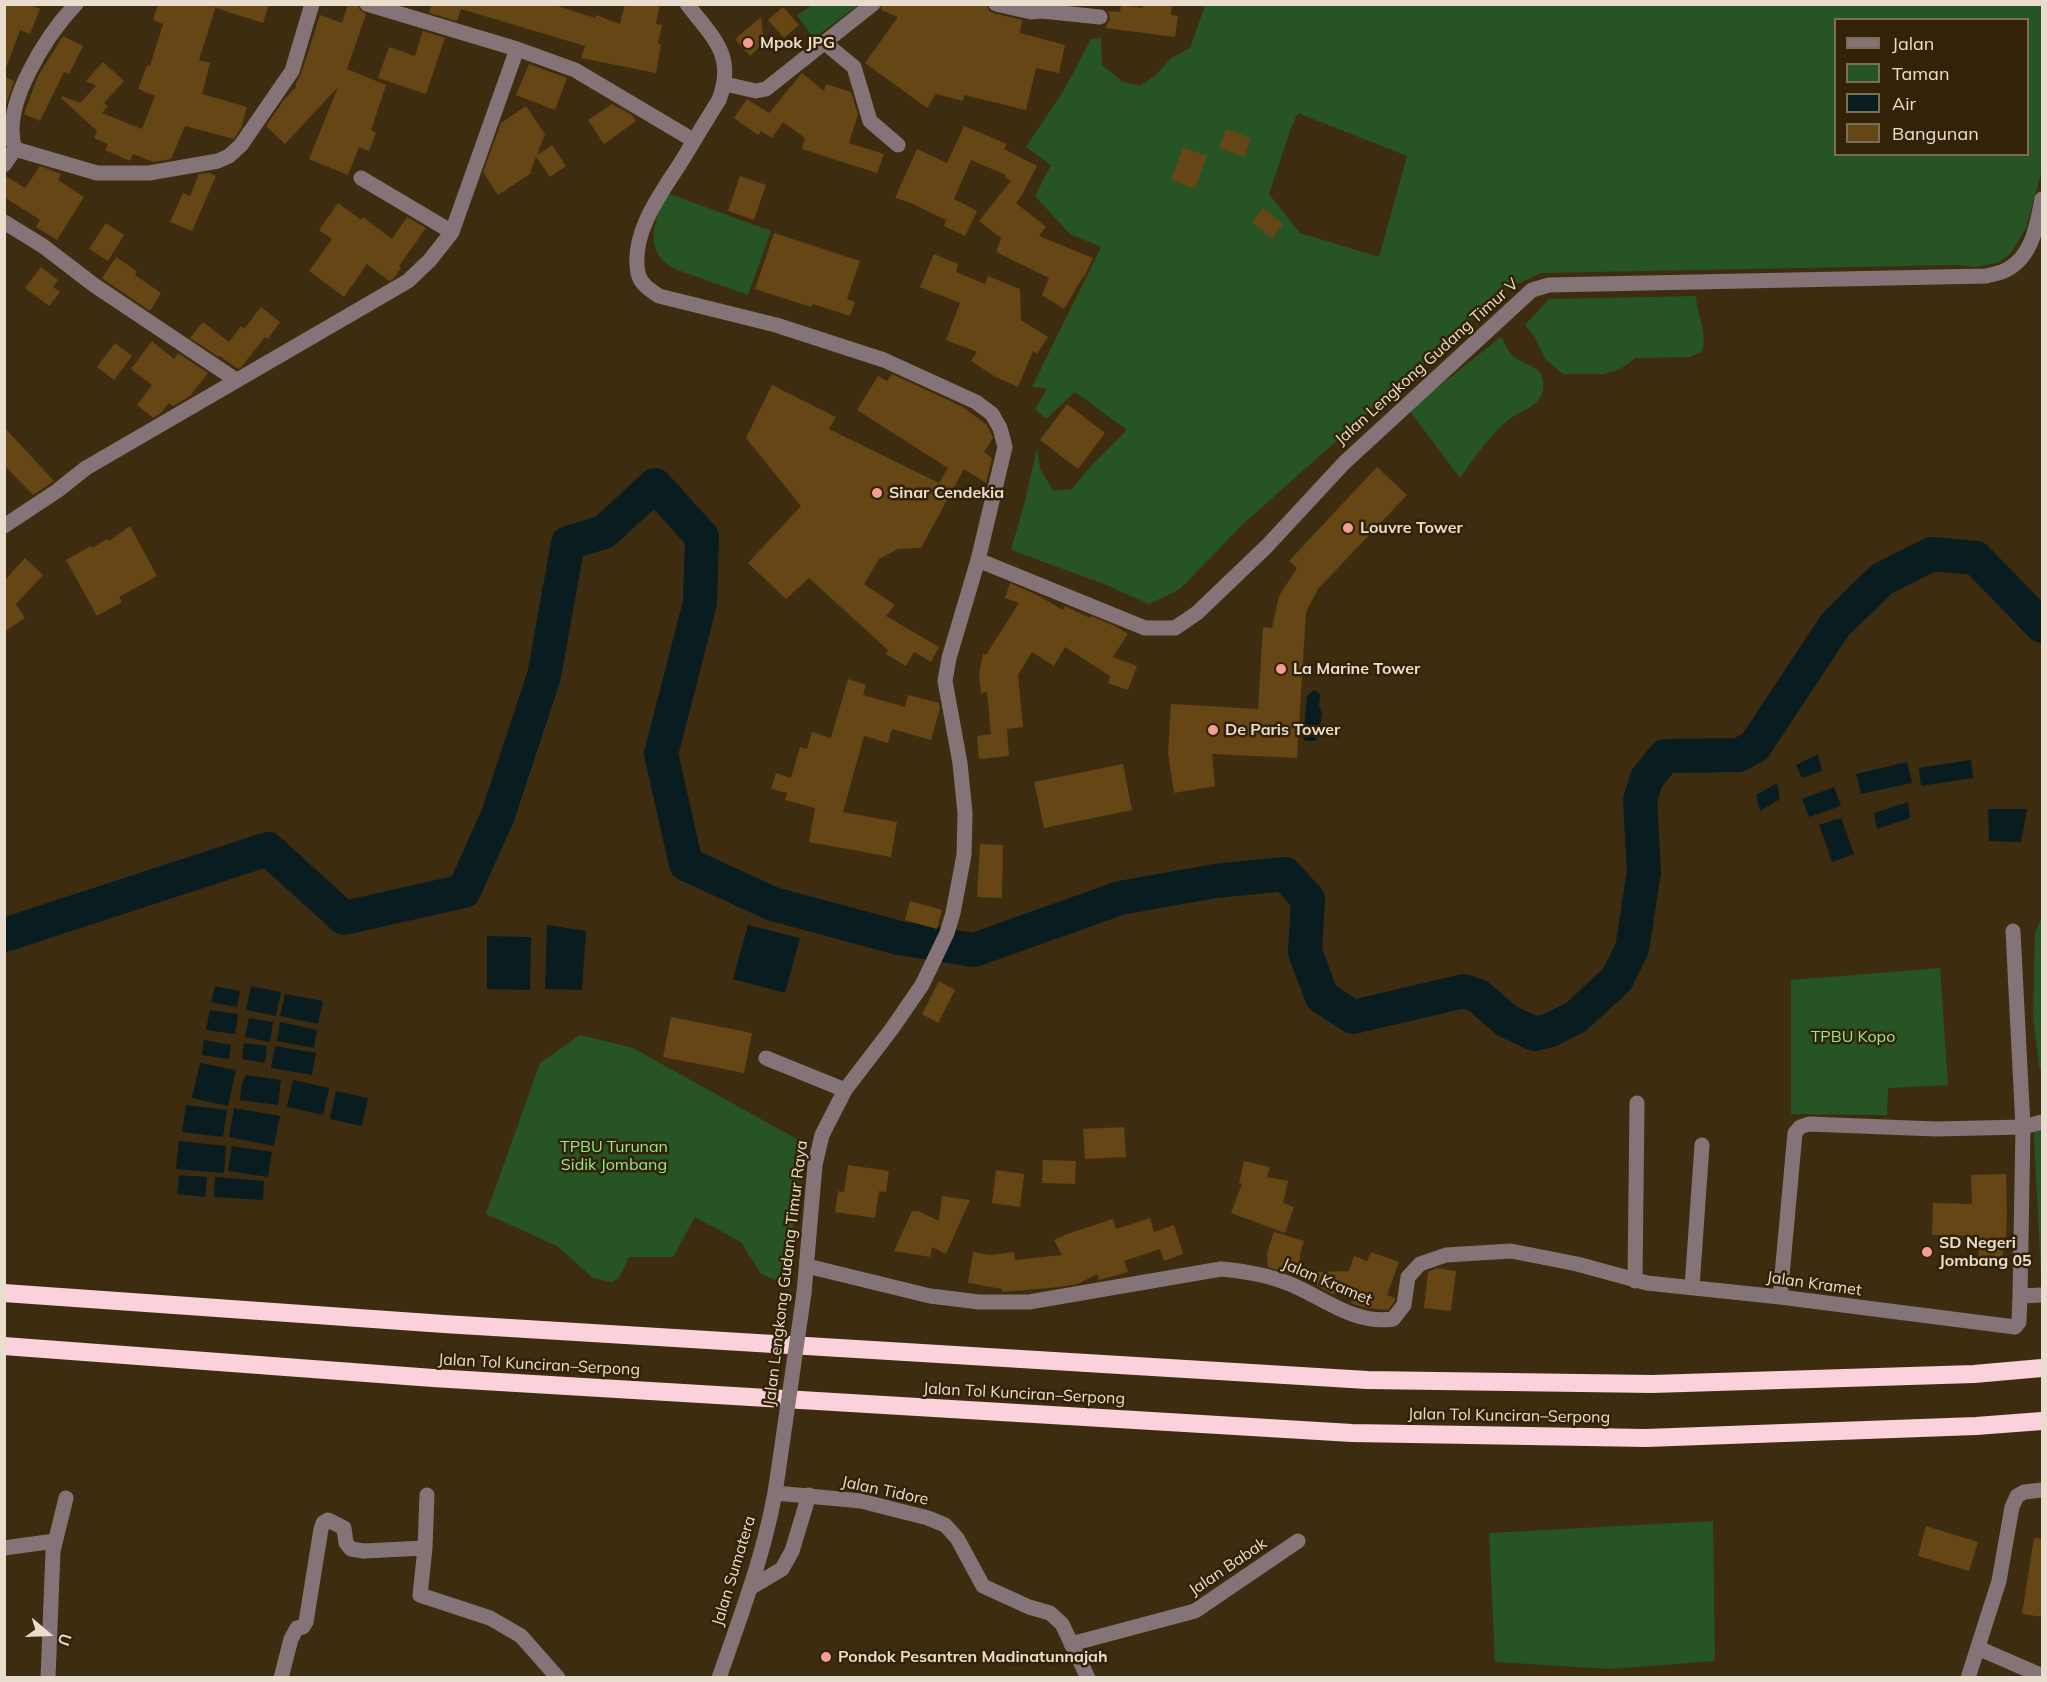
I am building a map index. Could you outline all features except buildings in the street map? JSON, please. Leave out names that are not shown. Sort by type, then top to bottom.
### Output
[{"type":"highway","name":"Jalan Tol Kunciran–Serpong","points":[[4,1293],[432,1323],[1367,1380],[1652,1384],[1974,1374],[2043,1368]]},
{"type":"highway","name":"Jalan Tol Kunciran–Serpong","points":[[4,1347],[433,1378],[1352,1433],[1647,1438],[1976,1426],[2043,1421]]},
{"type":"street","points":[[15,149],[9,131],[15,102],[38,52],[50,33],[76,4]]},
{"type":"street","points":[[15,149],[97,173],[149,173],[218,161],[229,156],[241,145],[292,71],[312,4]]},
{"type":"street","points":[[367,4],[517,49],[575,70],[693,140]]},
{"type":"street","points":[[687,4],[717,44],[723,57],[726,73],[725,84],[756,91],[766,89],[873,4]]},
{"type":"street","points":[[996,4],[1031,12],[1100,17]]},
{"type":"street","points":[[825,43],[854,67],[870,121],[898,144]]},
{"type":"street","points":[[6,523],[57,491],[86,468],[408,281],[430,260],[452,232],[517,49]]},
{"type":"street","name":"Jalan Lengkong Gudang Timur Raya","points":[[725,84],[719,100],[655,203],[642,232],[637,257],[638,275],[646,288],[659,296],[776,325],[868,354],[976,402],[992,414],[1000,428],[1005,447],[978,560],[949,658],[945,681],[960,763],[964,813],[964,855],[960,878],[947,933],[921,986],[845,1090],[822,1135],[817,1150],[804,1293],[778,1473]]},
{"type":"street","points":[[4,165],[15,149]]},
{"type":"street","points":[[361,178],[452,232]]},
{"type":"street","name":"Jalan Lengkong Gudang Timur V","points":[[978,560],[1145,628],[1175,628],[1197,613],[1267,546],[1344,463],[1532,290],[1549,285],[1986,276],[2008,269],[2023,256],[2035,233],[2043,199]]},
{"type":"street","points":[[4,222],[43,246],[94,285],[236,380]]},
{"type":"street","points":[[2013,931],[2023,1127],[2020,1296],[2043,1295]]},
{"type":"street","points":[[766,1058],[845,1090]]},
{"type":"street","points":[[1635,1281],[1637,1103]]},
{"type":"street","points":[[1780,1297],[1797,1129],[1809,1124],[1936,1129],[2023,1127],[2043,1122]]},
{"type":"street","points":[[1692,1287],[1702,1145]]},
{"type":"street","name":"Jalan Kramet","points":[[807,1266],[930,1296],[979,1302],[1029,1302],[1221,1269],[1247,1271],[1288,1283],[1349,1314],[1377,1322],[1393,1319],[1399,1312],[1404,1305],[1408,1277],[1420,1264],[1446,1255],[1511,1251],[1577,1264],[1635,1281],[2015,1327],[2019,1322],[2020,1296]]},
{"type":"street","name":"Jalan Sumatera","points":[[719,1677],[750,1588],[776,1493],[778,1473]]},
{"type":"street","points":[[1968,1677],[1999,1581],[2012,1507],[2017,1496],[2024,1492],[2043,1490]]},
{"type":"street","name":"Jalan Tidore","points":[[776,1493],[861,1501],[928,1518],[945,1525],[957,1538],[984,1586],[1029,1607],[1050,1613],[1062,1624],[1088,1677]]},
{"type":"street","points":[[427,1495],[420,1595],[490,1618],[506,1627],[521,1636],[558,1677]]},
{"type":"street","points":[[750,1588],[782,1569],[792,1551],[809,1495]]},
{"type":"street","points":[[48,1677],[55,1541],[66,1498]]},
{"type":"street","points":[[282,1677],[291,1639],[297,1628],[303,1627],[306,1622],[323,1523],[328,1520],[344,1528],[346,1543],[351,1549],[364,1551],[425,1548]]},
{"type":"street","points":[[4,1548],[55,1541]]},
{"type":"street","name":"Jalan Babak","points":[[1071,1644],[1195,1611],[1298,1541]]},
{"type":"street","points":[[1978,1648],[2040,1675]]},
{"type":"green space","points":[[812,5],[856,5],[814,38],[797,16]]},
{"type":"green space","points":[[1205,5],[2042,5],[2042,170],[2026,228],[2011,253],[1997,263],[1976,267],[1957,265],[1541,273],[1498,293],[1453,337],[1243,524],[1180,589],[1149,604],[1104,584],[1011,550],[1037,448],[1040,468],[1053,491],[1072,489],[1127,430],[1075,392],[1046,419],[1035,409],[1047,389],[1032,387],[1101,247],[1070,234],[1035,196],[1051,165],[1026,147],[1064,90],[1091,39],[1101,38],[1102,65],[1123,82],[1140,86],[1156,75],[1171,58],[1190,48]],"holes":[[[1298,113],[1407,156],[1379,257],[1300,233],[1269,194]]]},
{"type":"green space","points":[[667,193],[771,231],[748,295],[678,270],[666,263],[659,255],[655,246],[655,226]]},
{"type":"green space","points":[[1696,296],[1704,337],[1702,351],[1690,357],[1636,358],[1620,369],[1604,374],[1563,374],[1545,359],[1534,336],[1525,325],[1549,299]]},
{"type":"green space","points":[[1501,337],[1514,357],[1535,368],[1541,374],[1542,394],[1535,404],[1511,418],[1496,431],[1460,478],[1409,410]]},
{"type":"green space","points":[[2042,917],[2042,1074],[2033,1017],[2035,933]]},
{"type":"green space","name":"TPBU Kopo","points":[[1940,968],[1948,1085],[1888,1088],[1887,1115],[1791,1114],[1791,980]]},
{"type":"green space","name":"TPBU Turunan Sidik Jombang","points":[[580,1035],[633,1048],[804,1143],[785,1284],[761,1274],[741,1242],[695,1217],[673,1257],[629,1257],[619,1278],[612,1282],[593,1278],[557,1246],[486,1214],[540,1063]]},
{"type":"green space","points":[[2033,1119],[2042,1121],[2042,1273],[2041,1273]]},
{"type":"green space","points":[[1713,1521],[1715,1661],[1611,1669],[1495,1662],[1489,1533]]},
{"type":"water","points":[[1314,690],[1320,694],[1321,721],[1316,741],[1305,741],[1303,738],[1307,696]]},
{"type":"water","points":[[1818,754],[1822,771],[1802,778],[1796,765]]},
{"type":"water","points":[[1971,760],[1973,778],[1921,786],[1919,768]]},
{"type":"water","points":[[1907,762],[1912,783],[1861,794],[1856,774]]},
{"type":"water","points":[[1777,783],[1780,799],[1760,811],[1756,795]]},
{"type":"water","points":[[1834,787],[1841,806],[1809,817],[1802,799]]},
{"type":"water","points":[[1908,802],[1910,818],[1877,829],[1874,813]]},
{"type":"water","points":[[1988,809],[2027,809],[2021,842],[1989,841]]},
{"type":"water","points":[[1841,818],[1854,854],[1832,862],[1819,825]]},
{"type":"water","points":[[547,925],[586,931],[582,990],[545,989]]},
{"type":"water","points":[[748,925],[800,938],[785,993],[733,979]]},
{"type":"water","points":[[487,936],[531,937],[530,990],[487,989]]},
{"type":"water","points":[[215,986],[240,991],[237,1007],[211,1002]]},
{"type":"water","points":[[251,986],[281,992],[276,1016],[246,1010]]},
{"type":"water","points":[[285,994],[323,1001],[318,1024],[280,1016]]},
{"type":"water","points":[[210,1010],[238,1014],[235,1034],[206,1030]]},
{"type":"water","points":[[249,1018],[273,1022],[270,1042],[245,1037]]},
{"type":"water","points":[[280,1022],[317,1030],[314,1048],[277,1041]]},
{"type":"water","points":[[204,1040],[231,1045],[229,1059],[202,1055]]},
{"type":"water","points":[[244,1043],[267,1046],[265,1063],[242,1059]]},
{"type":"water","points":[[275,1046],[316,1053],[312,1075],[271,1068]]},
{"type":"water","points":[[200,1063],[236,1070],[228,1106],[192,1098]]},
{"type":"water","points":[[246,1075],[281,1080],[278,1105],[240,1100],[242,1083]]},
{"type":"water","points":[[293,1080],[329,1088],[323,1115],[287,1107]]},
{"type":"water","points":[[336,1091],[368,1098],[362,1126],[330,1119]]},
{"type":"water","points":[[186,1105],[227,1110],[223,1137],[182,1132]]},
{"type":"water","points":[[234,1108],[280,1116],[274,1146],[229,1137]]},
{"type":"water","points":[[179,1141],[226,1146],[224,1173],[176,1169]]},
{"type":"water","points":[[232,1146],[272,1152],[268,1177],[228,1171]]},
{"type":"water","points":[[179,1175],[207,1177],[205,1197],[177,1194]]},
{"type":"water","points":[[215,1177],[264,1181],[263,1200],[214,1197]]},
{"type":"waterway","points":[[4,935],[268,849],[344,918],[464,891],[498,815],[544,676],[568,543],[604,532],[655,485],[702,537],[700,603],[661,754],[686,864],[773,904],[899,938],[974,950],[1120,898],[1215,881],[1285,874],[1308,899],[1305,952],[1322,997],[1353,1017],[1464,991],[1478,996],[1507,1021],[1535,1034],[1550,1030],[1576,1017],[1617,979],[1632,949],[1644,872],[1640,800],[1647,778],[1665,756],[1739,755],[1755,746],[1835,625],[1882,579],[1932,554],[1976,558],[2042,626]]},
{"type":"place","name":"Mpok JPG","points":[[748,43]]},
{"type":"place","name":"Sinar Cendekia","points":[[877,493]]},
{"type":"place","name":"Louvre Tower","points":[[1348,528]]},
{"type":"place","name":"La Marine Tower","points":[[1281,669]]},
{"type":"place","name":"De Paris Tower","points":[[1213,730]]},
{"type":"place","name":"SD Negeri Jombang 05","points":[[1927,1252]]},
{"type":"place","name":"Pondok Pesantren Madinatunnajah","points":[[826,1657]]}]
